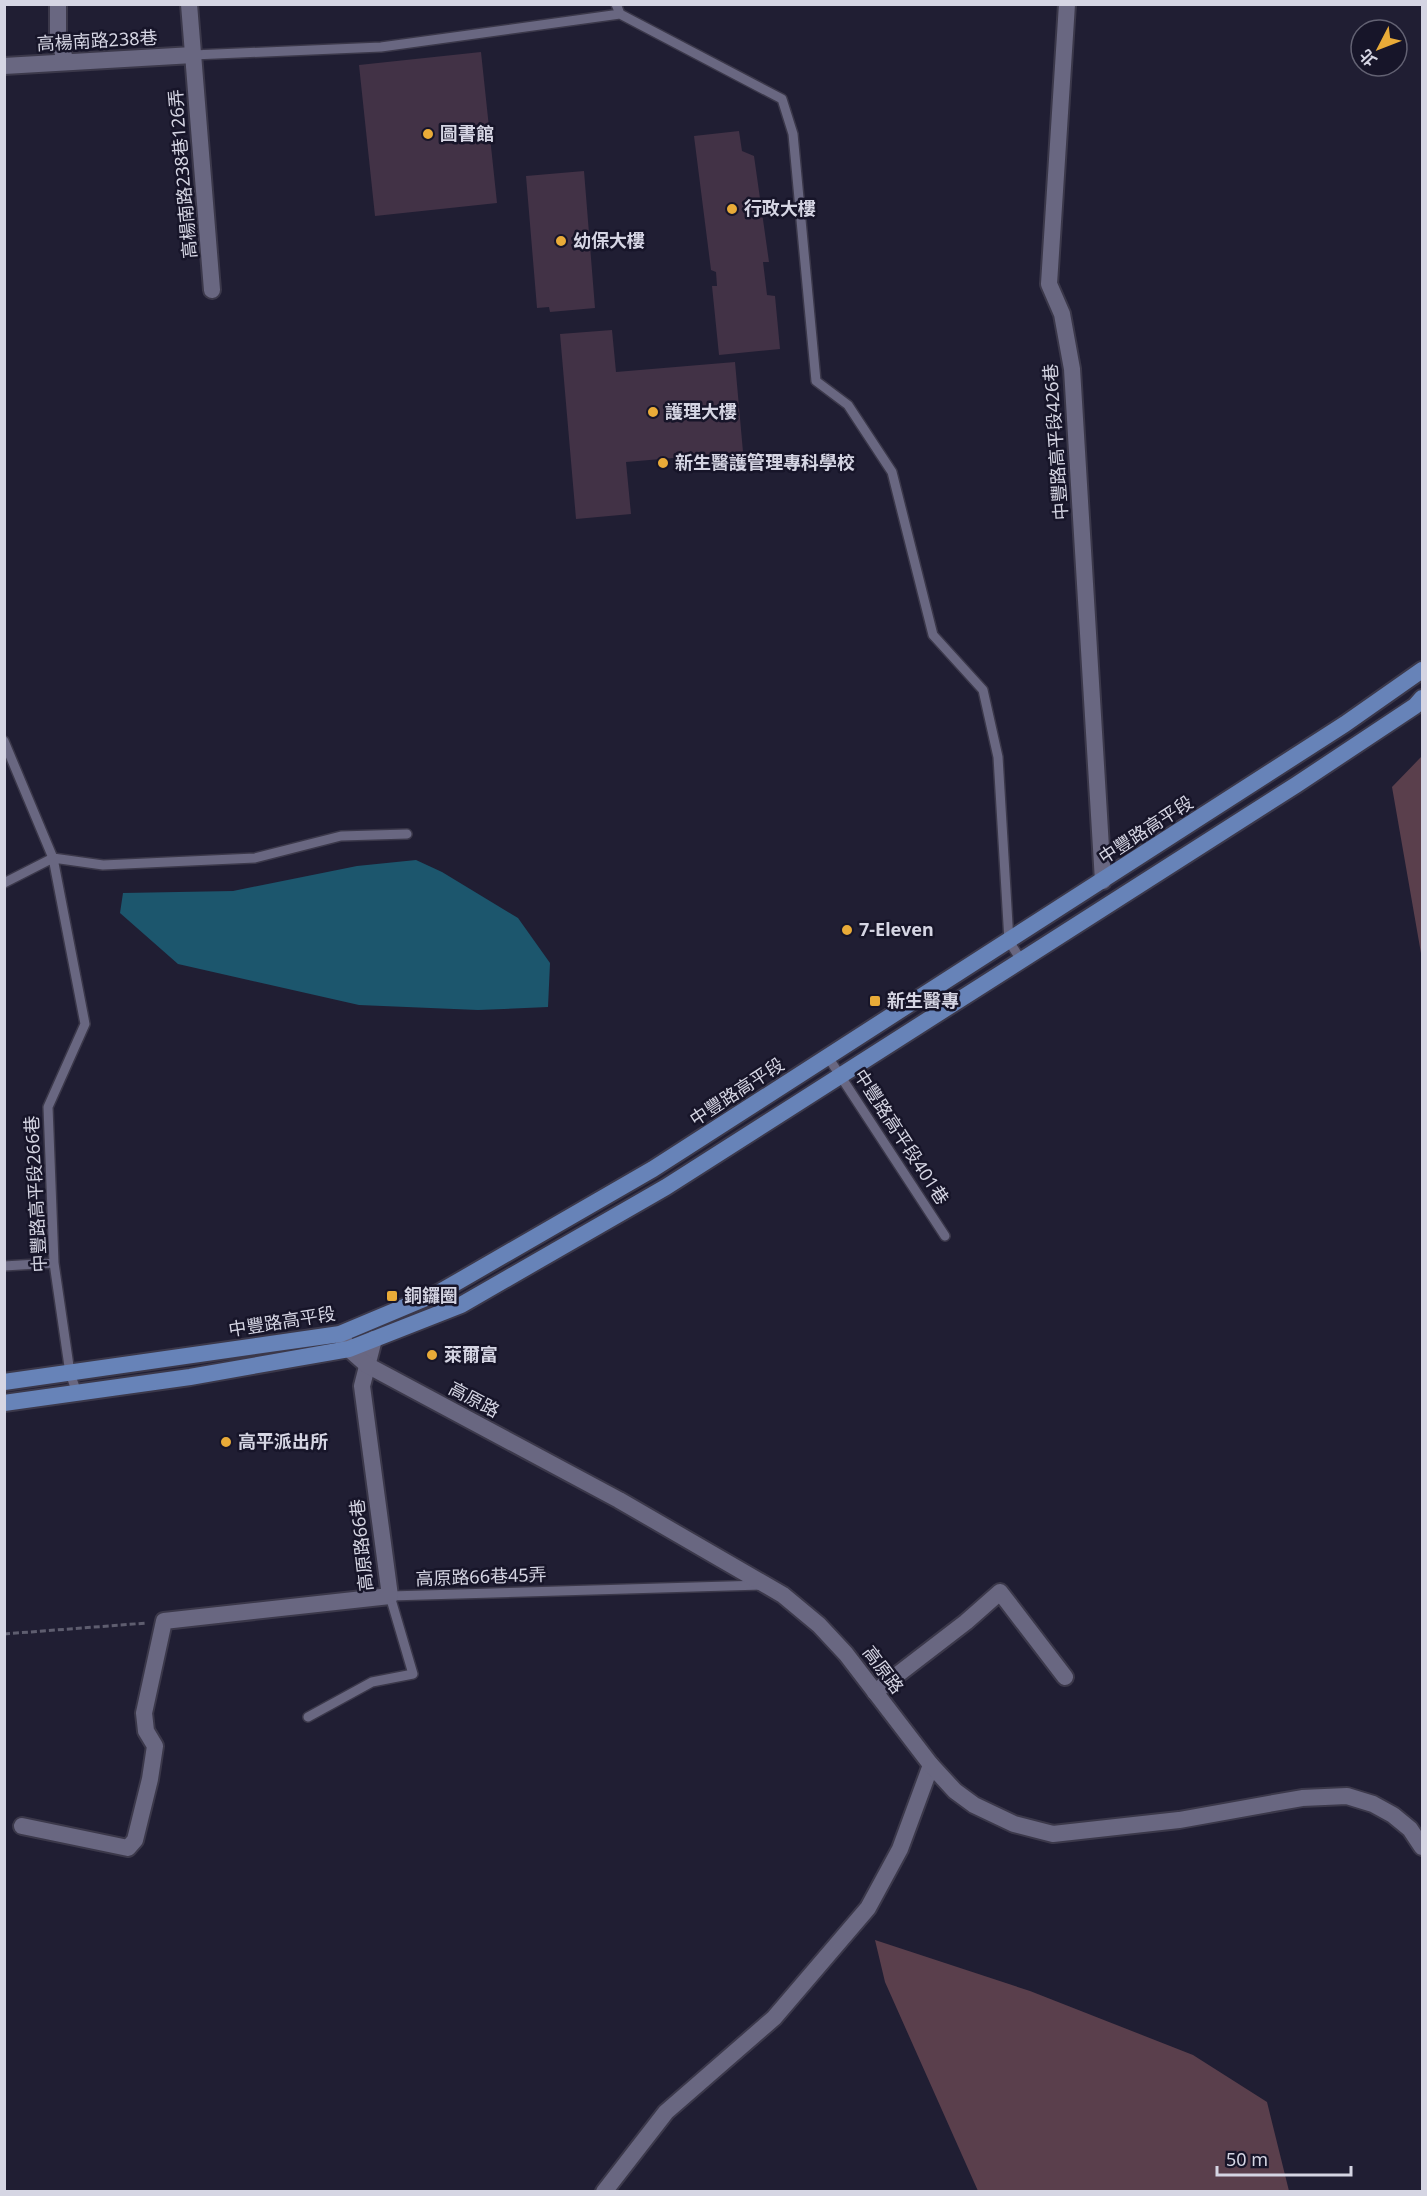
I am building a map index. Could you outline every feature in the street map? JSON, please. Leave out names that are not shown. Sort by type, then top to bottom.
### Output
[{"type":"main road","name":"中豐路高平段","points":[[4,1382],[340,1334],[440,1292],[653,1169],[1345,724],[1422,669]]},
{"type":"main road","name":"中豐路高平段","points":[[4,1403],[190,1377],[349,1349],[461,1305],[666,1186],[1259,809],[1415,706],[1422,699]]},
{"type":"main road","points":[[1246,788],[1259,809]]},
{"type":"street","points":[[58,4],[58,40],[66,62]]},
{"type":"street","name":"高楊南路238巷126弄","points":[[189,4],[212,290]]},
{"type":"street","name":"中豐路高平段426巷","points":[[1068,4],[1049,284],[1062,314],[1072,369],[1103,881]]},
{"type":"street","name":"高楊南路238巷","points":[[4,66],[193,55]]},
{"type":"street","name":"高原路","points":[[340,1334],[349,1349],[367,1365],[619,1500],[767,1585],[800,1608],[846,1654],[931,1765],[955,1791],[974,1805],[1014,1824],[1053,1834],[1179,1820],[1302,1798],[1347,1796],[1373,1804],[1393,1815],[1410,1829],[1422,1847]]},
{"type":"street","name":"高原路66巷","points":[[164,1621],[390,1596],[362,1386],[374,1339]]},
{"type":"street","points":[[875,1692],[966,1622],[1000,1592],[1065,1677]]},
{"type":"street","points":[[22,1826],[128,1848],[135,1840],[150,1779],[155,1746],[146,1731],[144,1713],[164,1621]]},
{"type":"street","points":[[604,2192],[666,2112],[774,2018],[868,1908],[900,1849],[931,1765]]},
{"type":"lane","points":[[616,4],[620,14]]},
{"type":"lane","points":[[193,55],[381,47],[620,14],[782,99],[793,134],[816,381],[848,405],[892,472],[933,634],[983,690],[998,757],[1009,941],[1021,960]]},
{"type":"lane","name":"中豐路高平段266巷","points":[[4,741],[53,858],[85,1024],[48,1107],[54,1263],[70,1372],[77,1392]]},
{"type":"lane","points":[[4,883],[53,858],[103,866],[255,858],[342,836],[407,834]]},
{"type":"lane","name":"中豐路高平段401巷","points":[[828,1056],[945,1236]]},
{"type":"lane","points":[[4,1266],[54,1263]]},
{"type":"lane","name":"高原路66巷45弄","points":[[308,1717],[372,1682],[413,1674],[390,1596],[767,1585]]},
{"type":"path","points":[[4,1634],[164,1621]]},
{"type":"shaded area","points":[[1422,756],[1422,959],[1392,787]]},
{"type":"shaded area","points":[[875,1940],[1030,1991],[1193,2055],[1267,2102],[1289,2191],[978,2191],[885,1982]]},
{"type":"water","points":[[416,860],[442,872],[518,918],[550,963],[548,1007],[478,1010],[359,1005],[178,964],[120,913],[123,893],[233,891],[357,866]]},
{"type":"building","name":"圖書館","points":[[481,52],[497,203],[375,216],[359,65]]},
{"type":"building","name":"行政大樓","points":[[739,131],[742,151],[754,156],[769,262],[763,262],[767,295],[775,296],[780,349],[719,355],[712,286],[717,286],[716,272],[711,270],[694,136]]},
{"type":"building","name":"幼保大樓","points":[[584,171],[595,308],[550,312],[549,307],[537,308],[526,176]]},
{"type":"building","name":"護理大樓","points":[[612,330],[616,372],[735,362],[743,452],[626,462],[631,514],[576,519],[560,334]]},
{"type":"place","name":"圖書館","points":[[428,134]]},
{"type":"place","name":"行政大樓","points":[[732,209]]},
{"type":"place","name":"幼保大樓","points":[[561,241]]},
{"type":"place","name":"護理大樓","points":[[653,412]]},
{"type":"place","name":"新生醫護管理專科學校","points":[[663,463]]},
{"type":"place","name":"7-Eleven","points":[[847,930]]},
{"type":"place","name":"新生醫專","points":[[875,1001]]},
{"type":"place","name":"銅鑼圈","points":[[392,1296]]},
{"type":"place","name":"萊爾富","points":[[432,1355]]},
{"type":"place","name":"高平派出所","points":[[226,1442]]}]
